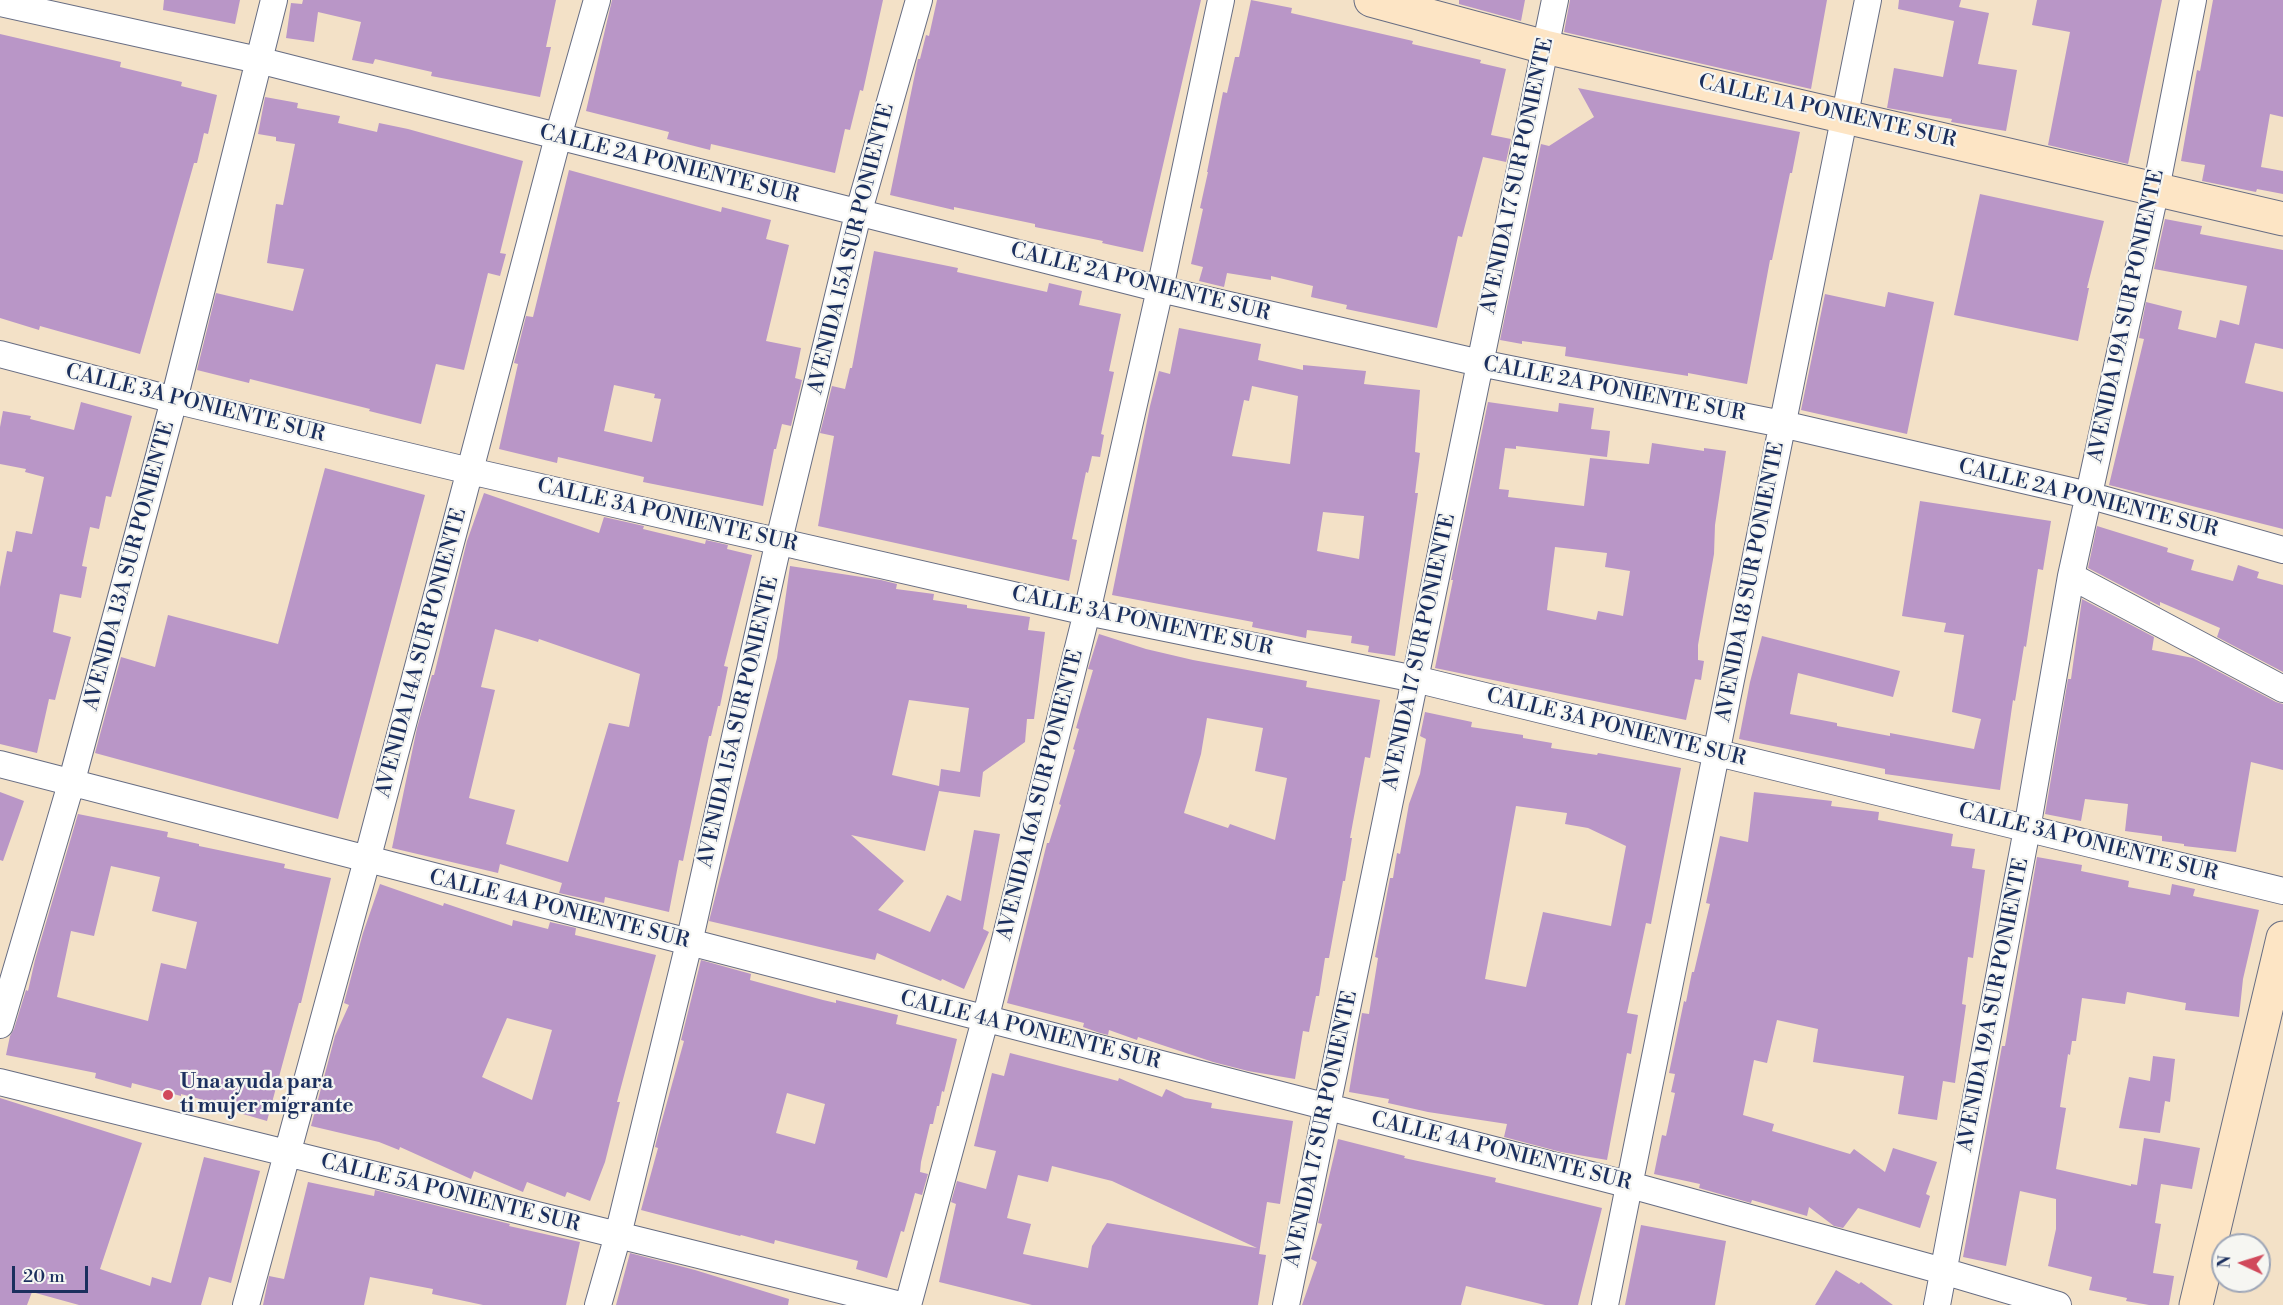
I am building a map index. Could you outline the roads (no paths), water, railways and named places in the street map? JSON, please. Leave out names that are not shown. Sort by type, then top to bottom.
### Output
[{"type":"street","name":"AVENIDA 13A SUR PONIENTE","points":[[0,1025],[71,784],[174,400],[274,0]]},
{"type":"street","name":"AVENIDA 14A SUR PONIENTE","points":[[246,1305],[367,860],[558,136],[597,0]]},
{"type":"street","name":"AVENIDA 15A SUR PONIENTE","points":[[598,1305],[618,1235],[689,943],[779,540],[858,214],[919,0]]},
{"type":"street","name":"AVENIDA 16A SUR PONIENTE","points":[[908,1305],[985,1020],[1087,612],[1160,289],[1221,0]]},
{"type":"street","name":"CALLE 1A PONIENTE SUR","points":[[1371,0],[1545,47],[1845,115],[2283,219]]},
{"type":"street","name":"AVENIDA 17 SUR PONIENTE","points":[[1286,1305],[1555,0]]},
{"type":"street","name":"AVENIDA 18 SUR PONIENTE","points":[[1605,1305],[1868,0]]},
{"type":"street","name":"AVENIDA 19A SUR PONIENTE","points":[[1937,1305],[2027,829],[2071,576],[2156,189],[2193,0]]},
{"type":"street","name":"CALLE 2A PONIENTE SUR","points":[[0,3],[258,60],[1160,289],[1480,363],[1782,424],[2088,495],[2283,550]]},
{"type":"street","name":"CALLE 3A PONIENTE SUR","points":[[0,354],[174,400],[470,471],[1087,612],[1415,679],[2283,891]]},
{"type":"street","points":[[2071,576],[2283,689]]},
{"type":"street","name":"CALLE 4A PONIENTE SUR","points":[[0,765],[1630,1185],[2058,1305]]},
{"type":"street","points":[[2196,1305],[2283,938]]},
{"type":"street","name":"CALLE 5A PONIENTE SUR","points":[[0,1082],[901,1305]]},
{"type":"place","name":"Una ayuda para ti mujer migrante","points":[[168,1095]]}]
